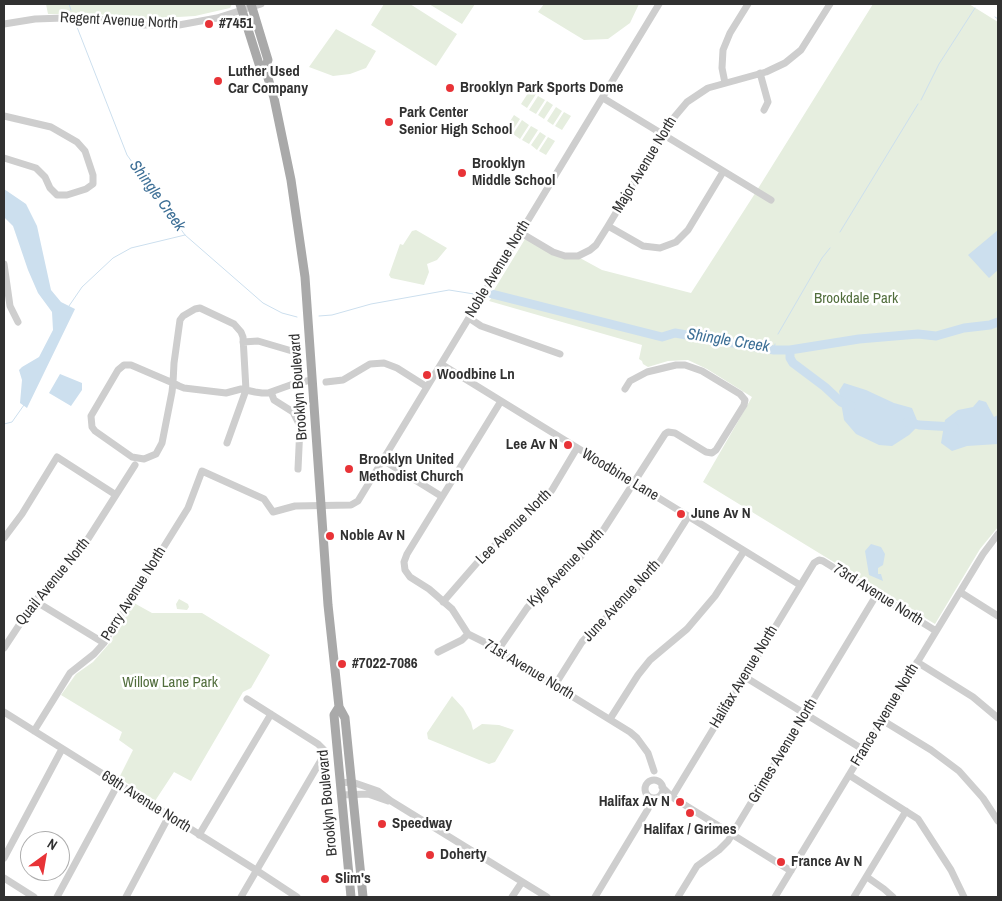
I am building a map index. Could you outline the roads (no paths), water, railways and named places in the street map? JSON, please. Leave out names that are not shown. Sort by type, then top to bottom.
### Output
[{"type":"main road","name":"Brooklyn Boulevard","points":[[255,5],[268,60],[266,68],[296,207],[305,277],[328,605],[339,707],[345,718],[363,897]]},
{"type":"main road","name":"Brooklyn Boulevard","points":[[242,7],[259,64],[266,68]]},
{"type":"main road","name":"Brooklyn Boulevard","points":[[339,707],[334,716],[350,896]]},
{"type":"street","name":"Noble Avenue North","points":[[320,507],[356,504],[659,4]]},
{"type":"street","points":[[748,4],[730,33],[723,50],[722,68],[725,83],[776,68],[785,63],[801,50],[830,4]]},
{"type":"street","name":"Regent Avenue North","points":[[4,24],[35,19],[64,18],[145,25],[179,25],[198,23],[242,7],[255,5]]},
{"type":"street","points":[[760,73],[768,102],[764,110]]},
{"type":"street","name":"Major Avenue North","points":[[521,233],[558,255],[578,256],[596,245],[671,121],[686,102],[708,88],[725,83]]},
{"type":"street","points":[[603,98],[771,200]]},
{"type":"street","points":[[4,116],[42,124],[59,131],[77,142],[85,151],[94,180],[93,184],[86,189],[67,195],[57,195],[50,188],[45,177],[36,168],[4,158]]},
{"type":"street","points":[[608,226],[643,246],[660,248],[676,242],[688,230],[723,172]]},
{"type":"street","points":[[4,264],[10,306],[18,322]]},
{"type":"street","points":[[228,443],[246,390],[241,332],[238,328],[216,315],[200,308],[195,309],[182,318],[174,363],[173,383],[162,443],[156,454],[148,458],[138,459],[132,457],[98,435],[91,421],[93,411],[118,370],[124,365],[131,365],[173,383],[190,389],[226,392],[241,389],[246,390],[262,394],[312,380]]},
{"type":"street","points":[[468,318],[481,326],[560,354]]},
{"type":"street","points":[[243,342],[258,341],[292,351]]},
{"type":"street","points":[[326,382],[343,380],[370,364],[384,363],[397,368],[427,387]]},
{"type":"street","name":"Woodbine Lane","points":[[441,364],[800,585]]},
{"type":"street","name":"Kyle Avenue North","points":[[498,650],[527,608],[590,546],[604,529],[662,437],[668,432],[675,433],[706,452],[712,453],[716,450],[744,405],[744,397],[702,371],[686,365],[676,364],[647,372],[630,381],[625,388]]},
{"type":"street","points":[[271,392],[274,400],[293,412],[300,426],[298,469]]},
{"type":"street","points":[[383,460],[441,496],[501,401]]},
{"type":"street","name":"Lee Avenue North","points":[[444,602],[484,556],[541,503],[552,490],[577,448]]},
{"type":"street","points":[[4,538],[22,514],[57,457],[116,495]]},
{"type":"street","name":"Quail Avenue North","points":[[4,648],[35,601],[79,553],[135,465]]},
{"type":"street","name":"Perry Avenue North","points":[[34,731],[70,672],[94,654],[104,643],[188,508],[202,471],[264,499],[273,512],[295,506],[320,507]]},
{"type":"street","name":"71st Avenue North","points":[[441,496],[405,558],[404,566],[410,577],[452,609],[468,634],[554,684],[637,738],[648,753],[657,783],[672,797],[791,871]]},
{"type":"street","name":"June Avenue North","points":[[554,684],[571,657],[595,628],[645,580],[667,551],[688,517]]},
{"type":"street","name":"France Avenue North","points":[[775,897],[983,554],[998,534]]},
{"type":"street","points":[[610,719],[638,675],[650,660],[687,629],[715,596],[744,551]]},
{"type":"street","name":"Halifax Avenue North","points":[[672,797],[814,562],[819,560]]},
{"type":"street","name":"73rd Avenue North","points":[[819,560],[936,631]]},
{"type":"street","points":[[960,592],[998,616]]},
{"type":"street","name":"Grimes Avenue North","points":[[678,897],[697,866],[719,850],[732,834],[877,594]]},
{"type":"street","points":[[35,601],[104,643]]},
{"type":"street","points":[[438,652],[462,640],[468,634]]},
{"type":"street","points":[[918,662],[973,697],[998,718]]},
{"type":"street","points":[[745,677],[864,750]]},
{"type":"street","points":[[241,897],[325,751],[318,744],[246,699]]},
{"type":"street","name":"69th Avenue North","points":[[4,712],[297,897]]},
{"type":"street","points":[[199,834],[271,714]]},
{"type":"street","points":[[882,720],[931,750],[959,771],[983,798],[998,821]]},
{"type":"street","points":[[4,858],[62,749]]},
{"type":"street","points":[[849,775],[918,819],[958,882],[964,897]]},
{"type":"street","points":[[340,783],[352,782],[378,791],[391,801],[547,897]]},
{"type":"street","points":[[595,897],[654,797],[657,783],[645,786],[645,792],[654,797]]},
{"type":"street","points":[[57,897],[118,784]]},
{"type":"street","points":[[341,795],[368,794],[391,801]]},
{"type":"street","name":"71st Avenue North","points":[[654,797],[672,797]]},
{"type":"street","points":[[854,897],[906,811]]},
{"type":"street","points":[[126,897],[169,816]]},
{"type":"street","points":[[867,877],[892,897]]},
{"type":"street","points":[[4,878],[30,896]]},
{"type":"street","points":[[512,897],[522,882]]},
{"type":"street","name":"69th Avenue North","points":[[288,891],[305,897]]},
{"type":"water","points":[[4,189],[26,204],[37,226],[51,290],[61,302],[75,309],[27,408],[20,403],[22,380],[19,370],[39,357],[53,330],[52,312],[38,293],[13,226],[4,217]]},
{"type":"water","points":[[998,230],[998,270],[989,278],[968,255]]},
{"type":"water","points":[[60,374],[82,383],[82,390],[71,406],[49,393]]},
{"type":"water","points":[[844,383],[866,390],[894,403],[912,408],[919,425],[909,435],[892,446],[879,445],[856,434],[844,420],[839,391]]},
{"type":"water","points":[[979,400],[986,402],[994,417],[998,415],[998,444],[967,446],[952,451],[941,443],[945,420],[958,410],[973,407]]},
{"type":"water","points":[[871,544],[881,547],[885,554],[883,565],[878,568],[878,574],[881,574],[883,581],[869,575],[865,551]]},
{"type":"waterway","name":"Shingle Creek","points":[[69,4],[71,10]]},
{"type":"waterway","points":[[921,100],[939,64],[975,8]]},
{"type":"waterway","name":"Shingle Creek","points":[[77,27],[127,155],[185,235],[263,303],[282,313],[297,317]]},
{"type":"waterway","points":[[840,232],[918,104]]},
{"type":"waterway","points":[[69,306],[82,287],[113,258],[131,248],[185,235]]},
{"type":"waterway","points":[[778,334],[822,258],[830,248]]},
{"type":"waterway","name":"Shingle Creek","points":[[319,316],[332,315],[371,304],[449,290],[474,294]]},
{"type":"waterway","name":"Shingle Creek","points":[[492,294],[662,337],[675,333],[774,350],[790,350],[859,339],[918,334],[936,336],[964,328],[990,325],[998,322]]},
{"type":"waterway","name":"Shingle Creek","points":[[774,350],[775,344]]},
{"type":"waterway","points":[[790,350],[790,358],[793,363],[825,387],[841,402],[851,406]]},
{"type":"waterway","points":[[4,424],[12,422],[24,405]]},
{"type":"waterway","points":[[907,422],[919,425],[954,427]]},
{"type":"place","name":"#7451","points":[[209,24]]},
{"type":"place","name":"Luther Used Car Company","points":[[218,81]]},
{"type":"place","name":"Brooklyn Park Sports Dome","points":[[450,88]]},
{"type":"place","name":"Park Center Senior High School","points":[[389,122]]},
{"type":"place","name":"Brooklyn Middle School","points":[[462,173]]},
{"type":"place","name":"Woodbine Ln","points":[[427,375]]},
{"type":"place","name":"Lee Av N","points":[[568,445]]},
{"type":"place","name":"Brooklyn United Methodist Church","points":[[349,469]]},
{"type":"place","name":"June Av N","points":[[681,514]]},
{"type":"place","name":"Noble Av N","points":[[330,536]]},
{"type":"place","name":"#7022-7086","points":[[342,664]]},
{"type":"place","name":"Halifax Av N","points":[[680,802]]},
{"type":"place","name":"Halifax / Grimes","points":[[690,813]]},
{"type":"place","name":"Speedway","points":[[382,824]]},
{"type":"place","name":"Doherty","points":[[430,855]]},
{"type":"place","name":"France Av N","points":[[781,862]]},
{"type":"place","name":"Slim's","points":[[325,879]]},
{"type":"park label","name":"Brookdale Park","points":[[856,299]]},
{"type":"park label","name":"Willow Lane Park","points":[[170,683]]}]
